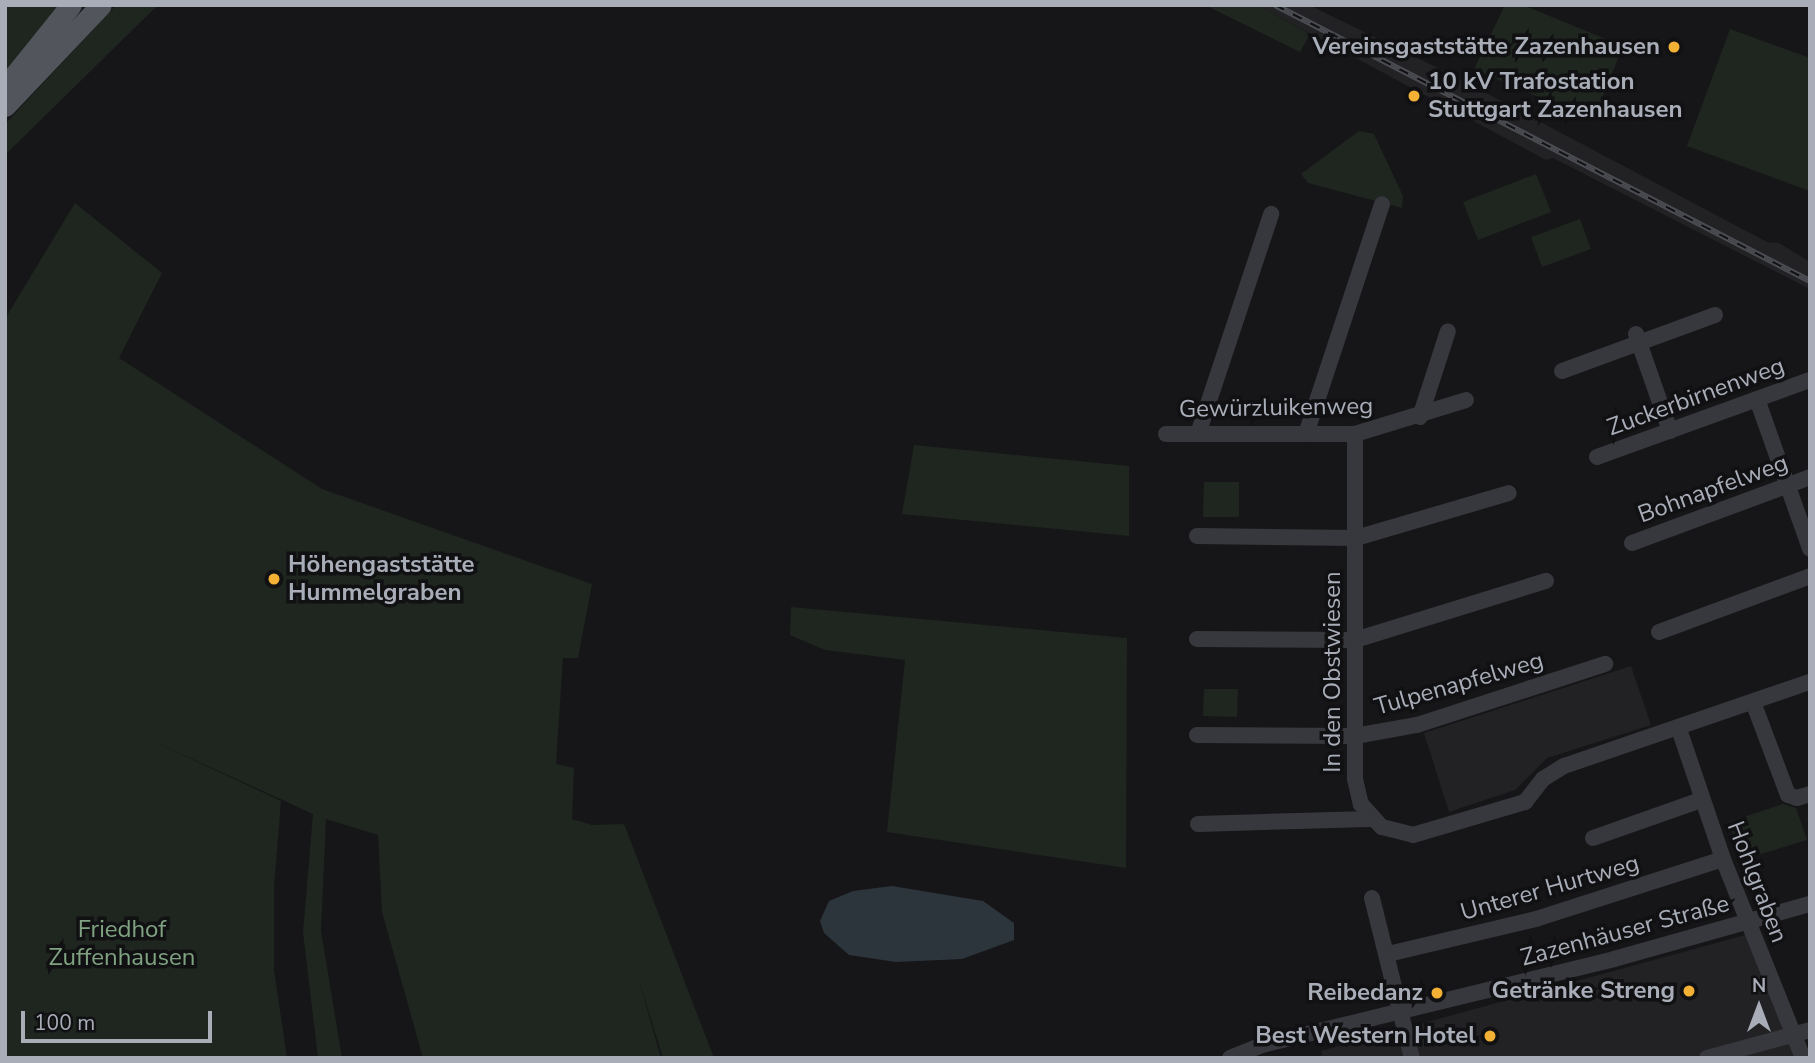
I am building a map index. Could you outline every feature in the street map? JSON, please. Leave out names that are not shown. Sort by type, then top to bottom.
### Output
[{"type":"main road","points":[[5,87],[71,5]]},
{"type":"main road","points":[[5,106],[101,5]]},
{"type":"street","points":[[1306,434],[1382,205]]},
{"type":"street","points":[[1198,434],[1271,214]]},
{"type":"street","points":[[1562,372],[1637,339],[1714,315]]},
{"type":"street","points":[[1420,417],[1448,331]]},
{"type":"street","points":[[1637,339],[1671,431]]},
{"type":"street","name":"Zuckerbirnenweg","points":[[1597,457],[1810,380]]},
{"type":"street","name":"Gewürzluikenweg","points":[[1166,434],[1355,434],[1420,417],[1466,400]]},
{"type":"street","points":[[1757,400],[1810,549]]},
{"type":"street","name":"In den Obstwiesen","points":[[1355,434],[1357,793],[1370,819]]},
{"type":"street","name":"Bohnapfelweg","points":[[1633,543],[1810,478]]},
{"type":"street","points":[[1197,537],[1356,538],[1509,493]]},
{"type":"street","points":[[1659,632],[1810,576]]},
{"type":"street","points":[[1197,639],[1355,639],[1546,581]]},
{"type":"street","name":"Tulpenapfelweg","points":[[1197,735],[1355,736],[1417,725],[1605,663]]},
{"type":"street","points":[[1198,824],[1370,819],[1402,835],[1425,833],[1525,802],[1552,771],[1679,729],[1810,681]]},
{"type":"street","points":[[1752,702],[1788,795],[1797,798],[1810,794]]},
{"type":"street","name":"Hohlgraben","points":[[1679,729],[1723,859],[1802,1058]]},
{"type":"street","name":"Hohlgraben","points":[[1593,838],[1701,800]]},
{"type":"street","name":"Unterer Hurtweg","points":[[1388,954],[1536,919],[1723,859]]},
{"type":"street","points":[[1372,898],[1412,1058]]},
{"type":"street","name":"Zazenhäuser Straße","points":[[1230,1058],[1262,1045],[1748,923],[1810,904]]},
{"type":"street","points":[[1707,1058],[1810,1031]]},
{"type":"shaded area","points":[[1257,5],[1309,5],[1446,72],[1767,242],[1779,243],[1810,262],[1810,289],[1553,158],[1546,160]]},
{"type":"shaded area","points":[[1631,666],[1651,725],[1547,758],[1515,790],[1449,812],[1424,733]]},
{"type":"shaded area","points":[[892,886],[983,901],[1014,923],[1014,940],[962,959],[896,962],[849,955],[824,933],[820,921],[829,901],[853,891]]},
{"type":"shaded area","points":[[1749,934],[1808,1058],[1313,1058],[1322,1055],[1321,1051]]},
{"type":"green space","points":[[5,5],[62,5],[5,77]]},
{"type":"green space","points":[[116,5],[158,5],[5,155],[5,124]]},
{"type":"green space","points":[[1205,5],[1257,5],[1310,34],[1300,52]]},
{"type":"green space","points":[[1505,5],[1523,5],[1623,46],[1593,121],[1474,69]]},
{"type":"green space","points":[[1730,29],[1810,58],[1810,191],[1687,146]]},
{"type":"green space","points":[[1359,131],[1374,134],[1403,196],[1402,208],[1308,183],[1301,174]]},
{"type":"green space","points":[[1536,174],[1551,212],[1478,240],[1463,202]]},
{"type":"green space","name":"Friedhof Zuffenhausen","points":[[75,203],[162,273],[119,358],[322,489],[592,584],[578,658],[563,658],[556,764],[574,768],[572,819],[592,825],[624,824],[714,1058],[663,1058],[638,977],[661,1058],[423,1058],[382,912],[378,835],[326,819],[321,931],[342,1058],[318,1058],[303,932],[313,814],[151,740],[281,801],[274,887],[274,970],[287,1058],[5,1058],[5,319]]},
{"type":"green space","points":[[1580,219],[1591,249],[1542,267],[1531,237]]},
{"type":"green space","points":[[914,445],[1129,466],[1129,536],[902,514]]},
{"type":"green space","points":[[1204,482],[1239,482],[1239,517],[1203,517]]},
{"type":"green space","points":[[791,607],[1127,638],[1126,868],[887,832],[905,660],[825,650],[790,635]]},
{"type":"green space","points":[[1204,689],[1238,689],[1237,717],[1203,716]]},
{"type":"green space","points":[[1783,804],[1796,808],[1807,840],[1741,860],[1729,822]]},
{"type":"railway","points":[[1275,5],[1810,281]]},
{"type":"place","name":"Vereinsgaststätte Zazenhausen","points":[[1674,47]]},
{"type":"place","name":"10 kV Trafostation Stuttgart Zazenhausen","points":[[1414,96]]},
{"type":"place","name":"Höhengaststätte Hummelgraben","points":[[274,579]]},
{"type":"place","name":"Getränke Streng","points":[[1689,991]]},
{"type":"place","name":"Reibedanz","points":[[1437,993]]},
{"type":"place","name":"Best Western Hotel","points":[[1490,1036]]}]
